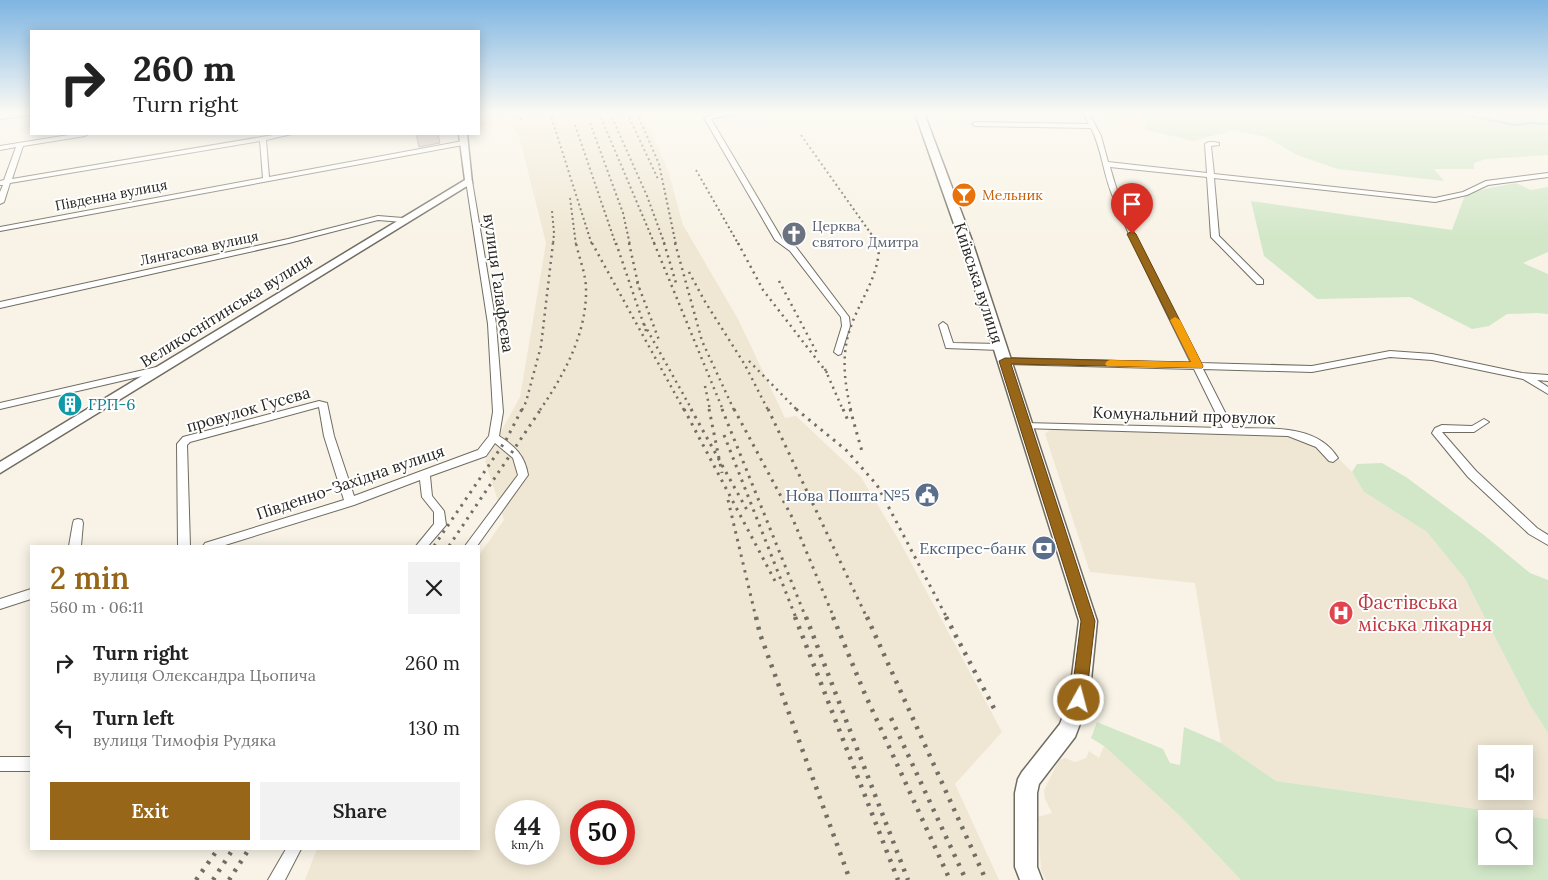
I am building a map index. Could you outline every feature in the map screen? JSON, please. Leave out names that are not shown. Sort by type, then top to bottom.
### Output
[{"type":"main road","name":"Київська вулиця","points":[[934,154],[965,238],[1088,621],[1079,700],[1068,730],[1029,779],[1026,793],[1026,866],[1031,880]]},
{"type":"street","points":[[0,202],[3,183],[16,154]]},
{"type":"street","points":[[3,183],[170,154]]},
{"type":"street","points":[[264,154],[266,179]]},
{"type":"street","name":"Південна вулиця","points":[[0,229],[266,179],[386,154]]},
{"type":"street","name":"вулиця Галафеєва","points":[[465,154],[492,324],[498,412],[494,437]]},
{"type":"street","points":[[728,154],[779,240],[794,249],[845,317],[846,326],[838,352]]},
{"type":"street","points":[[1102,154],[1104,164],[1136,244],[1228,430]]},
{"type":"street","points":[[1209,154],[1214,237],[1260,282]]},
{"type":"street","points":[[1104,164],[1428,200],[1465,194],[1486,183],[1548,175]]},
{"type":"street","name":"Великоснітинська вулиця","points":[[0,468],[402,220],[469,181]]},
{"type":"street","name":"Лянгасова вулиця","points":[[0,305],[289,241],[378,218],[402,220]]},
{"type":"street","points":[[943,325],[949,346],[1002,354],[1198,366],[1312,369],[1390,354],[1432,357],[1522,376],[1548,377]]},
{"type":"street","points":[[0,406],[162,368]]},
{"type":"street","points":[[1522,376],[1548,391]]},
{"type":"street","name":"провулок Гусєва","points":[[184,545],[182,444],[187,439],[319,404],[324,405],[329,436],[350,502]]},
{"type":"street","points":[[1484,422],[1474,429],[1442,428],[1437,433],[1472,474],[1533,531],[1548,541]]},
{"type":"street","name":"Комунальний провулок","points":[[1025,426],[1288,433],[1308,438],[1329,451],[1334,458]]},
{"type":"street","points":[[472,545],[524,475],[521,461],[513,450],[494,437]]},
{"type":"street","name":"Південно-Західна вулиця","points":[[212,545],[350,502],[482,453],[494,437]]},
{"type":"street","points":[[423,545],[440,525],[439,511],[427,497],[425,474]]},
{"type":"street","points":[[75,545],[78,523]]},
{"type":"street","points":[[0,604],[30,594]]},
{"type":"street","points":[[0,764],[30,764]]},
{"type":"street","points":[[276,880],[293,850]]},
{"type":"shaded area","points":[[524,154],[661,154],[669,173],[683,225],[738,319],[785,418],[796,416],[861,477],[901,544],[1002,732],[955,784],[999,880],[305,880],[317,850],[480,850],[480,554],[504,520],[485,461],[520,397],[546,243]]},
{"type":"shaded area","name":"Фастівська міська лікарня","points":[[1051,429],[1310,436],[1332,452],[1352,472],[1364,492],[1427,532],[1465,579],[1530,705],[1548,733],[1548,819],[1533,817],[1533,810],[1484,810],[1276,781],[1221,743],[1195,583],[1090,572],[1045,434]]},
{"type":"shaded area","points":[[1104,746],[1180,816],[1241,880],[1046,880],[1041,870],[1038,817],[1052,813],[1045,799],[1044,790],[1059,760],[1065,758],[1075,762],[1086,758],[1089,751],[1099,758]]},
{"type":"green space","points":[[1295,154],[1548,154],[1486,159],[1474,163],[1474,169],[1434,169],[1444,181],[1338,169]]},
{"type":"green space","points":[[1516,183],[1531,190],[1548,187],[1548,252],[1523,263],[1548,274],[1548,314],[1507,314],[1489,326],[1472,329],[1410,297],[1317,299],[1264,256],[1251,201],[1452,230],[1465,195]]},
{"type":"green space","points":[[1382,463],[1406,477],[1484,535],[1530,573],[1548,580],[1548,733],[1530,705],[1465,579],[1427,532],[1364,492],[1352,472],[1357,464]]},
{"type":"green space","points":[[1097,722],[1163,749],[1170,763],[1180,765],[1184,727],[1221,743],[1276,781],[1484,810],[1478,810],[1478,865],[1533,865],[1533,817],[1548,819],[1548,880],[1241,880],[1180,816],[1104,746],[1091,738]]},
{"type":"building","name":"Церква святого Дмитра","points":[[799,227],[805,237],[788,240],[782,230]]},
{"type":"railway","points":[[563,154],[592,245]]},
{"type":"railway","points":[[585,154],[616,245]]},
{"type":"railway","points":[[601,154],[623,213],[630,245]]},
{"type":"railway","points":[[616,154],[655,245]]},
{"type":"railway","points":[[628,154],[647,196],[665,245]]},
{"type":"railway","points":[[646,154],[658,179]]},
{"type":"railway","points":[[655,154],[659,164],[676,245]]},
{"type":"railway","points":[[815,154],[879,245]]},
{"type":"railway","points":[[696,170],[739,245]]},
{"type":"railway","points":[[570,198],[576,245]]},
{"type":"railway","points":[[552,211],[553,245]]},
{"type":"railway","points":[[522,410],[526,402],[541,346],[553,243]]},
{"type":"railway","points":[[540,410],[565,368],[583,322],[586,283],[576,243]]},
{"type":"railway","points":[[592,243],[684,410]]},
{"type":"railway","points":[[616,243],[646,331]]},
{"type":"railway","points":[[629,243],[639,286]]},
{"type":"railway","points":[[654,243],[723,410]]},
{"type":"railway","points":[[664,243],[676,283]]},
{"type":"railway","points":[[675,243],[702,341],[734,410]]},
{"type":"railway","points":[[738,243],[763,290],[826,372]]},
{"type":"railway","points":[[851,410],[845,378],[846,347],[851,326],[873,276],[879,245]]},
{"type":"railway","points":[[689,272],[704,300],[745,365],[768,410]]},
{"type":"railway","points":[[779,281],[817,353]]},
{"type":"railway","points":[[637,282],[639,286]]},
{"type":"railway","points":[[639,286],[659,340]]},
{"type":"railway","points":[[644,324],[692,410]]},
{"type":"railway","points":[[749,361],[796,409]]},
{"type":"railway","points":[[826,372],[843,410]]},
{"type":"railway","points":[[705,386],[710,410]]},
{"type":"railway","points":[[435,545],[506,440],[522,409]]},
{"type":"railway","points":[[450,545],[541,409]]},
{"type":"railway","points":[[684,409],[775,581]]},
{"type":"railway","points":[[691,409],[719,460]]},
{"type":"railway","points":[[709,409],[719,460]]},
{"type":"railway","points":[[722,409],[806,618]]},
{"type":"railway","points":[[734,409],[792,517],[834,618]]},
{"type":"railway","points":[[768,409],[867,618]]},
{"type":"railway","points":[[796,409],[846,450],[877,485],[947,618]]},
{"type":"railway","points":[[843,409],[849,423]]},
{"type":"railway","points":[[850,409],[863,455]]},
{"type":"railway","points":[[724,435],[796,618]]},
{"type":"railway","points":[[719,460],[747,510]]},
{"type":"railway","points":[[719,460],[722,473]]},
{"type":"railway","points":[[728,500],[756,618]]},
{"type":"railway","points":[[756,617],[760,634],[850,880]]},
{"type":"railway","points":[[795,617],[898,880]]},
{"type":"railway","points":[[806,617],[908,880]]},
{"type":"railway","points":[[833,617],[864,692],[950,880]]},
{"type":"railway","points":[[867,617],[986,880]]},
{"type":"railway","points":[[946,617],[997,714]]},
{"type":"railway","points":[[891,718],[966,880]]},
{"type":"railway","points":[[196,880],[217,850]]},
{"type":"railway","points":[[213,880],[232,850]]},
{"type":"railway","points":[[229,880],[248,850]]},
{"type":"slow traffic","points":[[1110,364],[1198,366],[1175,320]]},
{"type":"place","name":"Мельник","points":[[964,195]]},
{"type":"place","name":"Церква святого Дмитра","points":[[794,234]]},
{"type":"place","name":"ГРП-6","points":[[70,404]]},
{"type":"place","name":"Нова Пошта №5","points":[[927,495]]},
{"type":"place","name":"Експрес-банк","points":[[1044,548]]},
{"type":"place","name":"Фастівська міська лікарня","points":[[1341,613]]},
{"type":"route","points":[[1079,700],[1088,621],[1005,361],[1198,366],[1132,234]]}]
